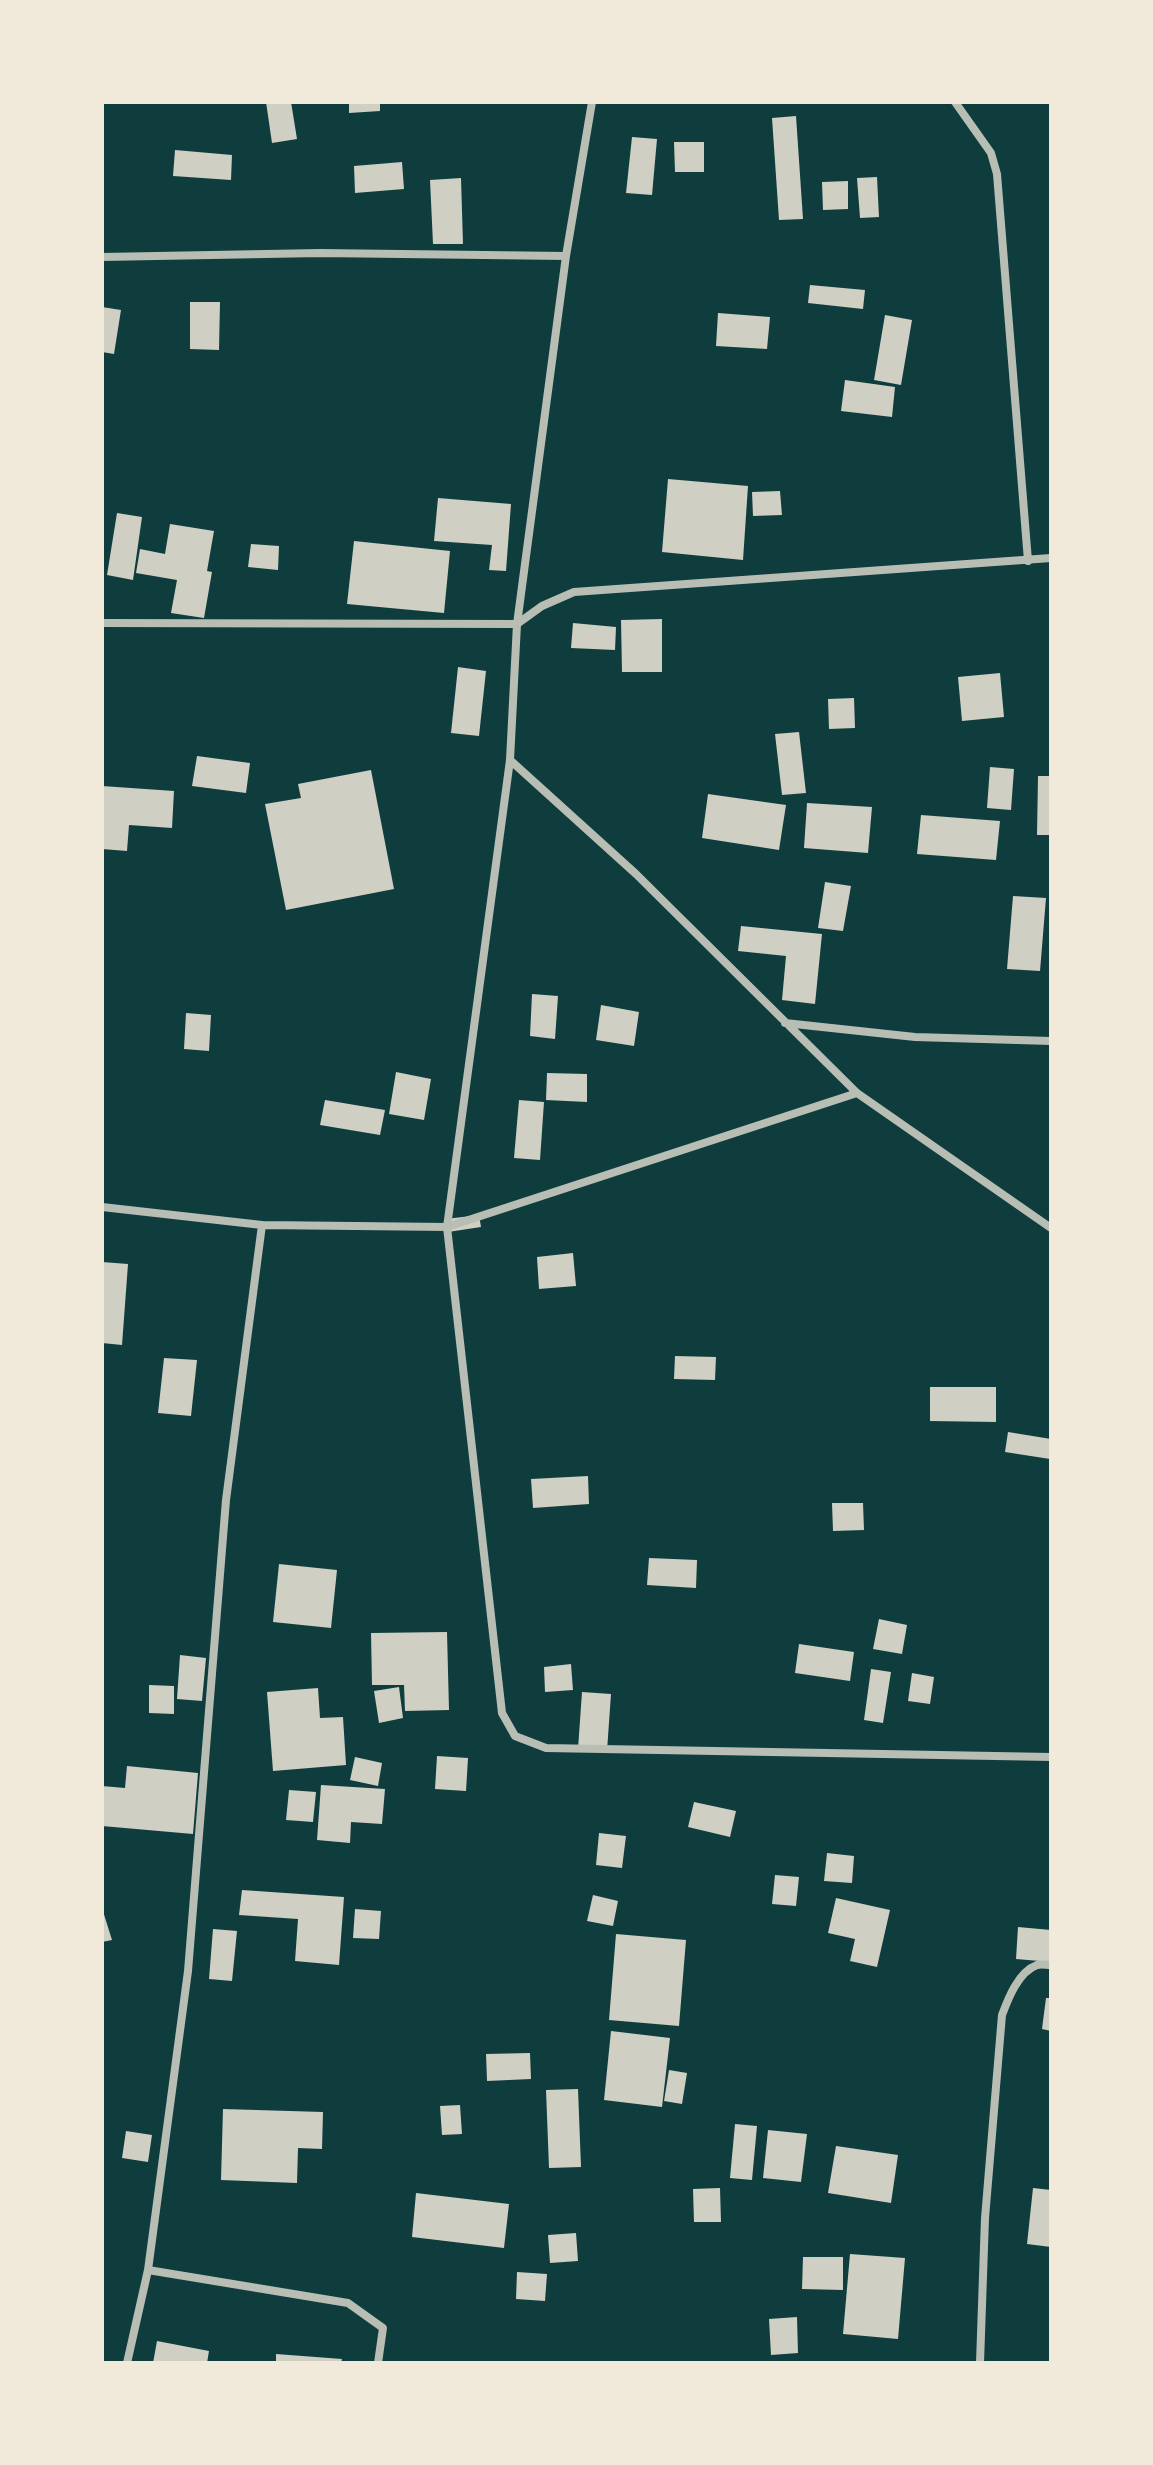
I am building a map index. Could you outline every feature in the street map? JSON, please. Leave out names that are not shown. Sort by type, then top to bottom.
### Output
[{"type":"street","points":[[592,102],[566,256],[517,624],[510,760],[447,1227],[502,1713],[515,1736],[546,1748],[1051,1757]]},
{"type":"street","points":[[955,102],[991,153],[997,174],[1028,561]]},
{"type":"street","points":[[102,257],[320,253],[566,256]]},
{"type":"street","points":[[102,623],[517,624],[542,606],[574,592],[1051,558]]},
{"type":"street","points":[[510,760],[636,874],[857,1093],[1051,1228]]},
{"type":"street","points":[[785,1023],[915,1037],[1051,1041]]},
{"type":"street","points":[[102,1207],[262,1225],[447,1227],[857,1093]]},
{"type":"street","points":[[127,2363],[148,2270],[188,1971],[226,1500],[262,1225]]},
{"type":"street","points":[[980,2363],[985,2218],[1002,2015],[1009,1996],[1023,1976],[1037,1965],[1051,1965]]},
{"type":"street","points":[[148,2270],[348,2303],[383,2328],[378,2363]]},
{"type":"building","points":[[266,102],[291,102],[297,139],[272,143]]},
{"type":"building","points":[[349,102],[380,102],[380,111],[349,113]]},
{"type":"building","points":[[796,116],[803,219],[779,220],[772,118]]},
{"type":"building","points":[[632,137],[657,139],[652,195],[626,193]]},
{"type":"building","points":[[674,142],[704,142],[704,172],[675,172]]},
{"type":"building","points":[[175,150],[232,155],[231,180],[173,176]]},
{"type":"building","points":[[402,162],[404,189],[355,193],[354,166]]},
{"type":"building","points":[[877,177],[879,217],[860,218],[857,178]]},
{"type":"building","points":[[461,178],[463,244],[433,244],[430,180]]},
{"type":"building","points":[[848,181],[848,209],[823,210],[822,182]]},
{"type":"building","points":[[810,285],[865,290],[863,309],[808,303]]},
{"type":"building","points":[[190,302],[220,302],[219,350],[190,349]]},
{"type":"building","points":[[102,307],[121,310],[114,354],[102,352]]},
{"type":"building","points":[[718,313],[770,317],[767,349],[716,346]]},
{"type":"building","points":[[885,315],[912,320],[901,385],[874,380]]},
{"type":"building","points":[[845,380],[895,387],[892,417],[841,411]]},
{"type":"building","points":[[668,479],[748,486],[743,560],[662,552]]},
{"type":"building","points":[[780,491],[782,515],[753,516],[752,492]]},
{"type":"building","points":[[438,498],[511,504],[506,571],[489,570],[492,545],[434,541]]},
{"type":"building","points":[[117,513],[142,517],[133,580],[107,575]]},
{"type":"building","points":[[170,524],[214,531],[207,571],[212,572],[204,618],[171,613],[177,580],[136,573],[140,549],[165,554]]},
{"type":"building","points":[[354,541],[450,551],[444,613],[347,604]]},
{"type":"building","points":[[251,544],[279,546],[278,570],[248,567]]},
{"type":"building","points":[[662,619],[662,672],[622,672],[621,620]]},
{"type":"building","points":[[573,623],[616,627],[615,650],[571,648]]},
{"type":"building","points":[[458,667],[486,671],[479,736],[451,733]]},
{"type":"building","points":[[1000,673],[1004,717],[962,721],[958,677]]},
{"type":"building","points":[[854,698],[855,728],[829,729],[828,699]]},
{"type":"building","points":[[799,732],[806,793],[782,795],[775,734]]},
{"type":"building","points":[[197,756],[250,763],[246,793],[192,786]]},
{"type":"building","points":[[990,767],[1014,769],[1011,810],[987,808]]},
{"type":"building","points":[[371,770],[394,889],[286,910],[265,804],[301,798],[298,784]]},
{"type":"building","points":[[1038,776],[1051,776],[1051,835],[1037,835]]},
{"type":"building","points":[[102,786],[174,791],[172,828],[129,825],[127,851],[102,849]]},
{"type":"building","points":[[708,794],[786,805],[779,850],[702,838]]},
{"type":"building","points":[[807,803],[872,807],[868,853],[804,848]]},
{"type":"building","points":[[921,815],[1000,821],[996,860],[917,854]]},
{"type":"building","points":[[825,882],[851,886],[843,931],[818,928]]},
{"type":"building","points":[[1013,896],[1046,898],[1040,971],[1007,969]]},
{"type":"building","points":[[741,926],[822,934],[815,1004],[782,1000],[786,956],[738,951]]},
{"type":"building","points":[[532,994],[558,996],[555,1039],[530,1036]]},
{"type":"building","points":[[601,1005],[639,1012],[634,1046],[596,1040]]},
{"type":"building","points":[[186,1013],[211,1015],[209,1051],[184,1049]]},
{"type":"building","points":[[396,1072],[431,1079],[424,1120],[389,1114]]},
{"type":"building","points":[[547,1073],[587,1074],[587,1102],[546,1100]]},
{"type":"building","points":[[325,1100],[385,1110],[380,1135],[320,1125]]},
{"type":"building","points":[[519,1100],[544,1102],[540,1160],[514,1158]]},
{"type":"building","points":[[479,1215],[481,1227],[448,1232],[446,1219]]},
{"type":"building","points":[[573,1253],[576,1286],[539,1289],[537,1257]]},
{"type":"building","points":[[102,1262],[128,1264],[122,1345],[102,1343]]},
{"type":"building","points":[[675,1356],[716,1357],[715,1380],[674,1379]]},
{"type":"building","points":[[164,1358],[197,1360],[191,1416],[158,1413]]},
{"type":"building","points":[[930,1387],[996,1387],[996,1422],[930,1421]]},
{"type":"building","points":[[1008,1432],[1051,1439],[1050,1459],[1005,1452]]},
{"type":"building","points":[[588,1476],[589,1504],[533,1508],[531,1479]]},
{"type":"building","points":[[832,1503],[863,1503],[864,1530],[833,1531]]},
{"type":"building","points":[[649,1558],[697,1560],[696,1588],[647,1585]]},
{"type":"building","points":[[279,1564],[337,1570],[331,1628],[273,1622]]},
{"type":"building","points":[[879,1619],[907,1625],[902,1654],[873,1649]]},
{"type":"building","points":[[447,1632],[449,1710],[405,1711],[404,1685],[372,1685],[371,1633]]},
{"type":"building","points":[[799,1644],[854,1652],[850,1681],[795,1673]]},
{"type":"building","points":[[180,1655],[206,1658],[202,1701],[177,1699]]},
{"type":"building","points":[[571,1664],[573,1690],[545,1692],[544,1667]]},
{"type":"building","points":[[871,1669],[891,1672],[883,1723],[864,1720]]},
{"type":"building","points":[[912,1673],[934,1677],[930,1704],[908,1701]]},
{"type":"building","points":[[149,1685],[174,1686],[174,1714],[149,1713]]},
{"type":"building","points":[[399,1687],[403,1718],[379,1723],[374,1691]]},
{"type":"building","points":[[318,1688],[320,1718],[343,1717],[346,1765],[273,1771],[267,1692]]},
{"type":"building","points":[[582,1692],[611,1694],[607,1751],[578,1749]]},
{"type":"building","points":[[437,1756],[468,1758],[466,1791],[435,1789]]},
{"type":"building","points":[[355,1757],[382,1763],[378,1786],[350,1780]]},
{"type":"building","points":[[127,1766],[198,1773],[193,1834],[102,1826],[102,1786],[125,1788]]},
{"type":"building","points":[[321,1785],[385,1789],[382,1824],[351,1822],[350,1843],[317,1840]]},
{"type":"building","points":[[289,1790],[316,1792],[313,1822],[286,1820]]},
{"type":"building","points":[[694,1802],[736,1811],[730,1837],[688,1827]]},
{"type":"building","points":[[599,1833],[626,1836],[622,1868],[596,1865]]},
{"type":"building","points":[[827,1853],[854,1856],[852,1883],[824,1881]]},
{"type":"building","points":[[775,1875],[799,1877],[796,1906],[772,1904]]},
{"type":"building","points":[[242,1890],[344,1897],[339,1965],[295,1961],[298,1919],[239,1915]]},
{"type":"building","points":[[593,1895],[618,1901],[613,1926],[587,1921]]},
{"type":"building","points":[[836,1898],[890,1910],[877,1967],[850,1961],[855,1939],[828,1933]]},
{"type":"building","points":[[102,1908],[112,1940],[102,1942]]},
{"type":"building","points":[[355,1909],[381,1911],[379,1939],[353,1938]]},
{"type":"building","points":[[1018,1927],[1051,1930],[1051,1962],[1016,1959]]},
{"type":"building","points":[[213,1929],[237,1931],[232,1981],[209,1979]]},
{"type":"building","points":[[616,1934],[686,1940],[679,2026],[609,2020]]},
{"type":"building","points":[[1046,1998],[1051,1998],[1051,2031],[1042,2029]]},
{"type":"building","points":[[611,2031],[670,2038],[662,2107],[604,2100]]},
{"type":"building","points":[[530,2053],[531,2079],[487,2081],[486,2054]]},
{"type":"building","points":[[669,2070],[687,2073],[682,2104],[664,2101]]},
{"type":"building","points":[[578,2089],[581,2167],[549,2168],[546,2090]]},
{"type":"building","points":[[460,2105],[462,2134],[442,2135],[440,2106]]},
{"type":"building","points":[[223,2109],[323,2112],[322,2149],[298,2148],[297,2183],[221,2180]]},
{"type":"building","points":[[735,2124],[757,2126],[752,2180],[730,2178]]},
{"type":"building","points":[[768,2130],[807,2134],[801,2182],[763,2178]]},
{"type":"building","points":[[126,2131],[152,2135],[148,2162],[122,2158]]},
{"type":"building","points":[[836,2146],[898,2155],[891,2203],[828,2193]]},
{"type":"building","points":[[720,2188],[721,2222],[694,2222],[693,2189]]},
{"type":"building","points":[[1033,2188],[1051,2190],[1051,2247],[1027,2244]]},
{"type":"building","points":[[416,2193],[509,2204],[504,2248],[412,2237]]},
{"type":"building","points":[[576,2233],[578,2261],[550,2263],[548,2235]]},
{"type":"building","points":[[850,2254],[905,2258],[898,2339],[843,2334]]},
{"type":"building","points":[[803,2257],[843,2257],[843,2290],[802,2289]]},
{"type":"building","points":[[517,2272],[547,2274],[545,2301],[516,2299]]},
{"type":"building","points":[[797,2317],[798,2353],[771,2355],[769,2319]]},
{"type":"building","points":[[157,2341],[209,2351],[207,2363],[153,2363]]},
{"type":"building","points":[[276,2354],[342,2359],[341,2363],[276,2363]]}]
